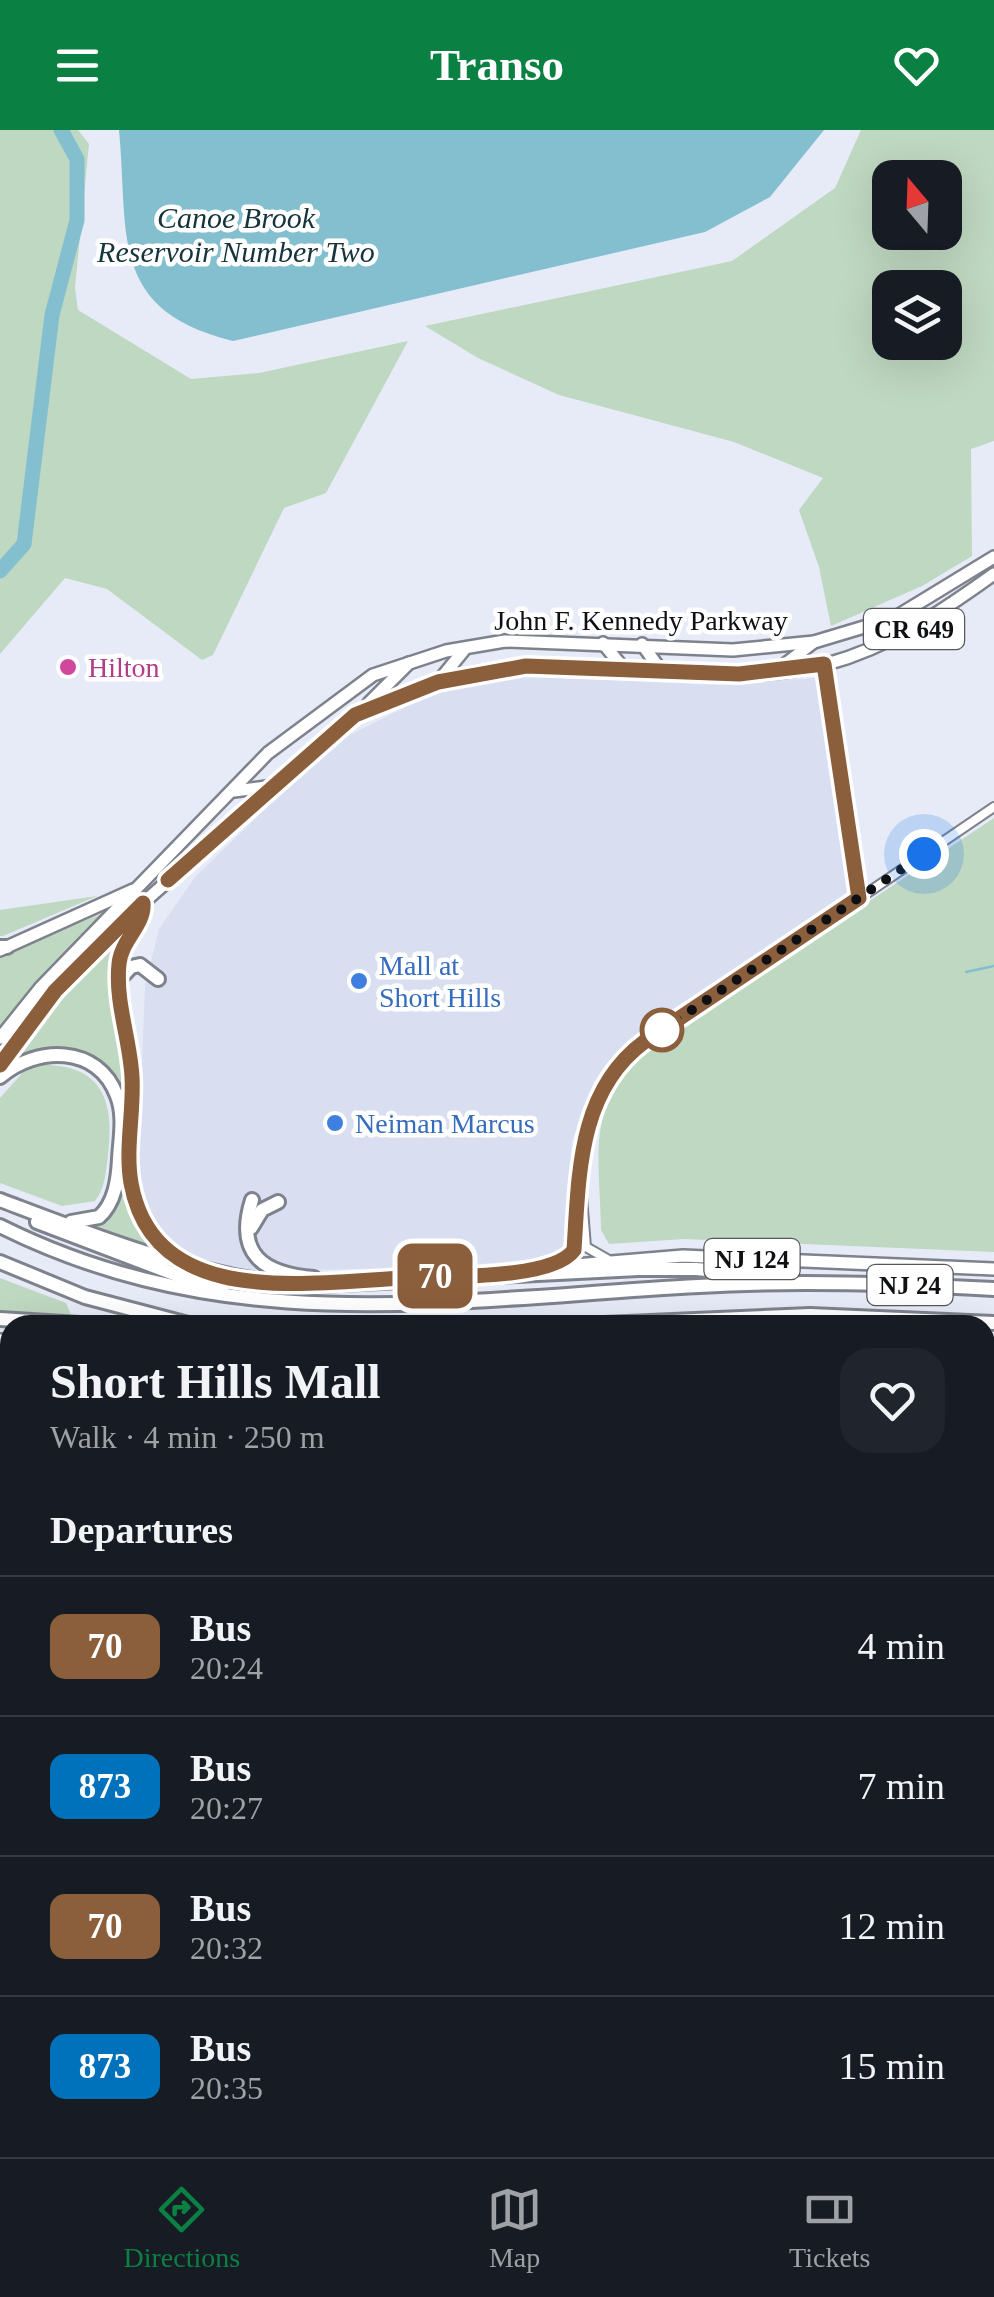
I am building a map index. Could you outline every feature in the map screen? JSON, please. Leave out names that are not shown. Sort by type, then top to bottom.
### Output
[{"type":"highway","points":[[143,903],[144,915],[122,949],[120,979],[132,1078],[129,1167],[137,1208],[152,1238],[194,1269]]},
{"type":"highway","points":[[120,979],[130,967],[140,964],[158,979]]},
{"type":"highway","points":[[0,1077],[32,1057],[63,1054],[98,1068],[118,1097],[118,1169],[109,1206],[87,1222],[56,1221]]},
{"type":"highway","points":[[252,1200],[246,1219],[250,1245],[260,1262],[276,1272],[341,1281]]},
{"type":"highway","points":[[0,1201],[97,1248],[245,1301]]},
{"type":"highway","name":"NJ 124","points":[[0,1201],[194,1269],[282,1284],[494,1274]]},
{"type":"highway","points":[[250,1245],[255,1218],[278,1202]]},
{"type":"highway","name":"NJ 24","points":[[0,1226],[123,1276],[245,1301],[369,1304],[704,1286],[825,1284],[994,1289]]},
{"type":"highway","points":[[0,1262],[84,1297],[153,1315]]},
{"type":"highway","points":[[494,1274],[696,1269],[825,1284]]},
{"type":"main road","name":"John F. Kennedy Parkway","points":[[0,1038],[41,987],[268,754],[373,675],[468,648],[542,640],[733,650],[814,642],[843,636],[935,597],[994,558]]},
{"type":"main road","name":"John F. Kennedy Parkway","points":[[0,1065],[55,991],[143,903],[355,715],[438,682],[526,666],[772,673],[824,664],[898,638],[994,574]]},
{"type":"main road","points":[[824,664],[828,649],[843,636]]},
{"type":"main road","points":[[772,673],[801,656],[814,642]]},
{"type":"main road","points":[[603,643],[624,669]]},
{"type":"main road","points":[[642,644],[662,672]]},
{"type":"main road","points":[[438,682],[468,648]]},
{"type":"main road","points":[[355,715],[411,662]]},
{"type":"main road","points":[[234,791],[277,784]]},
{"type":"main road","points":[[216,809],[244,814]]},
{"type":"main road","points":[[2,948],[142,886]]},
{"type":"main road","name":"NJ 124","points":[[494,1274],[607,1259],[683,1256],[994,1269]]},
{"type":"street","points":[[824,664],[859,898]]},
{"type":"street","points":[[552,1265],[574,1250],[588,1124],[608,1076],[620,1062],[994,807]]},
{"type":"street","points":[[581,1184],[586,1246],[607,1259]]},
{"type":"shaded area","points":[[519,676],[717,685],[818,678],[851,894],[630,1041],[608,1062],[594,1082],[572,1141],[568,1242],[557,1257],[449,1267],[261,1271],[217,1264],[172,1248],[146,1209],[138,1164],[145,986],[159,929],[195,877],[317,759],[348,736],[425,697],[473,682]]},
{"type":"green space","points":[[0,130],[78,130],[89,144],[75,288],[78,310],[191,379],[259,373],[408,341],[326,493],[284,508],[213,655],[202,660],[107,589],[65,578],[0,654]]},
{"type":"green space","points":[[861,130],[994,130],[994,441],[971,449],[972,556],[922,586],[831,626],[819,567],[799,510],[823,478],[734,442],[559,395],[478,358],[425,326],[732,261],[835,188]]},
{"type":"green space","points":[[994,818],[994,1252],[684,1239],[609,1244],[601,1230],[599,1159],[603,1117],[621,1077],[637,1056]]},
{"type":"green space","points":[[97,896],[3,936],[0,936],[0,910]]},
{"type":"green space","points":[[106,912],[35,984],[0,1028],[0,956]]},
{"type":"green space","points":[[131,924],[111,980],[126,1099],[103,1072],[77,1056],[47,1052],[13,1059],[46,1010]]},
{"type":"green space","points":[[39,1065],[77,1070],[90,1078],[106,1101],[108,1155],[103,1185],[95,1201],[62,1206],[0,1183],[0,1098],[25,1070]]},
{"type":"green space","points":[[125,1166],[145,1246],[84,1228],[98,1223]]},
{"type":"green space","points":[[0,1278],[66,1303],[71,1315],[36,1315],[0,1313]]},
{"type":"water","name":"Canoe Brook Reservoir Number Two","points":[[119,130],[824,130],[770,197],[705,232],[233,341],[193,327],[164,310],[145,289],[133,264],[127,235]]},
{"type":"waterway","points":[[0,571],[24,544],[52,315],[77,220],[77,159],[61,130]]},
{"type":"waterway","points":[[966,972],[994,966]]},
{"type":"bus line","name":"70","points":[[0,1065],[34,1014],[143,903],[144,915],[126,941],[118,964],[132,1078],[130,1179],[142,1220],[161,1248],[194,1269],[300,1286],[494,1274],[552,1265],[568,1258],[574,1250],[584,1141],[593,1109],[613,1069],[644,1042],[859,898],[824,664],[739,674],[526,666],[438,682],[355,715],[168,880]]},
{"type":"place","name":"Hilton","points":[[68,667]]},
{"type":"place","name":"Mall at Short Hills","points":[[359,981]]},
{"type":"place","name":"Neiman Marcus","points":[[335,1123]]},
{"type":"route","points":[[662,1030],[924,854]]}]
